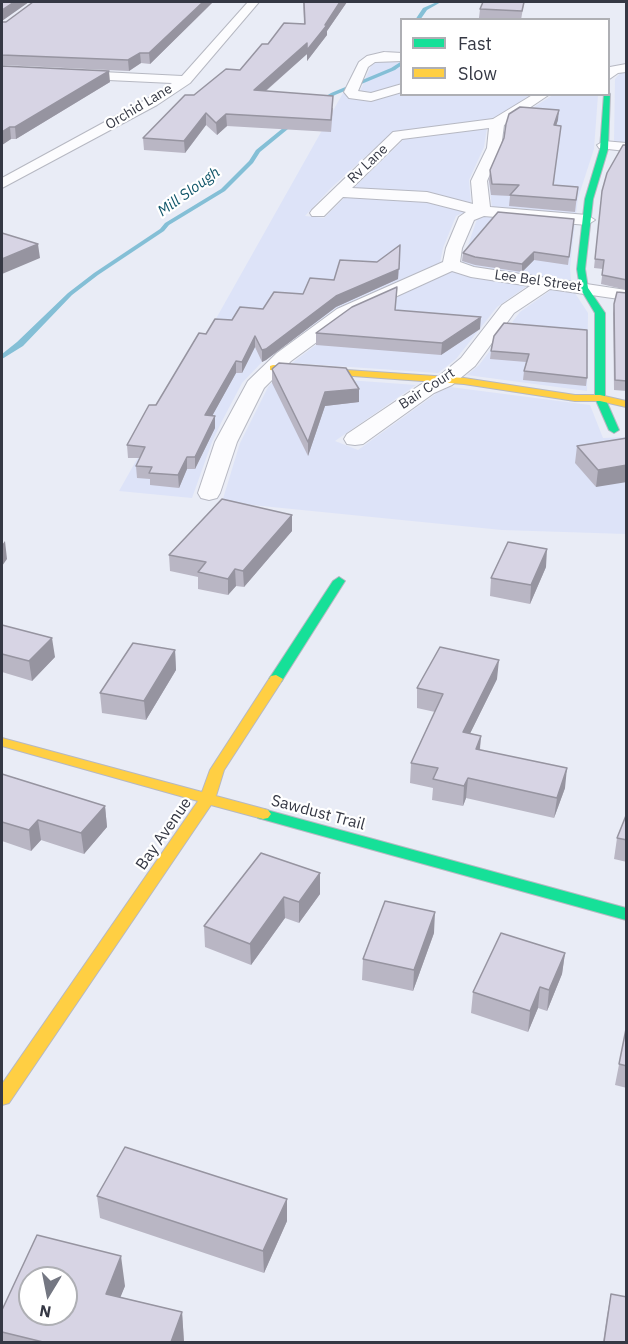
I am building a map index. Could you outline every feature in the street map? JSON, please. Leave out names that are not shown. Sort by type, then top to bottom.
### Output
[{"type":"street","name":"Orchid Lane","points":[[2,184],[152,102],[185,80],[254,2]]},
{"type":"street","points":[[398,57],[371,59],[363,66],[351,92],[354,95],[371,97],[400,89]]},
{"type":"street","points":[[2,71],[185,80]]},
{"type":"street","points":[[482,211],[479,181],[494,148],[497,123],[541,96]]},
{"type":"street","points":[[607,96],[604,145],[588,199],[581,269],[584,288],[600,313],[600,398],[614,430]]},
{"type":"street","name":"Rv Lane","points":[[318,213],[398,135],[497,123]]},
{"type":"street","points":[[604,145],[627,147]]},
{"type":"street","points":[[339,192],[427,197],[482,211],[587,220]]},
{"type":"street","points":[[209,493],[226,442],[255,385],[273,368],[344,313],[451,265],[454,249],[467,217],[482,211]]},
{"type":"street","name":"Lee Bel Street","points":[[451,265],[471,272],[627,295]]},
{"type":"street","name":"Bair Court","points":[[355,440],[427,389],[445,381],[468,362],[508,309],[545,284]]},
{"type":"street","points":[[273,368],[464,381],[575,398],[600,398],[627,404]]},
{"type":"street","name":"Bay Avenue","points":[[2,1098],[207,800],[217,770],[339,581]]},
{"type":"street","name":"Sawdust Trail","points":[[2,742],[627,914]]},
{"type":"shaded area","points":[[400,59],[400,83],[375,93],[360,91],[371,66],[378,60]]},
{"type":"shaded area","points":[[626,71],[626,144],[614,143],[615,79],[621,72]]},
{"type":"shaded area","points":[[400,92],[400,96],[532,96],[491,121],[390,134],[331,188],[305,216],[324,218],[346,196],[423,201],[465,212],[456,216],[443,248],[440,263],[334,310],[263,361],[242,383],[212,442],[192,498],[119,491],[343,93],[349,97],[375,100]]},
{"type":"shaded area","points":[[551,96],[598,96],[594,149],[578,198],[576,215],[492,208],[489,182],[503,148],[507,124]]},
{"type":"shaded area","points":[[487,128],[484,147],[469,180],[471,204],[353,189],[406,137]]},
{"type":"shaded area","points":[[486,216],[575,223],[570,268],[571,281],[462,263],[477,219]]},
{"type":"shaded area","points":[[452,271],[527,286],[497,307],[456,359],[438,373],[292,363],[354,316]]},
{"type":"shaded area","points":[[551,290],[575,293],[588,313],[587,391],[467,375],[479,365],[520,312]]},
{"type":"shaded area","points":[[279,375],[416,385],[335,441],[358,450],[437,393],[450,387],[590,405],[603,438],[626,437],[626,534],[502,530],[222,502],[240,443],[268,387]]},
{"type":"building","points":[[2,2],[14,2],[2,10]]},
{"type":"building","points":[[33,2],[203,2],[149,53],[140,53],[128,60],[2,55],[2,22],[6,22]]},
{"type":"building","points":[[304,2],[340,2],[325,25],[327,25],[307,50],[307,43],[254,90],[333,96],[331,120],[226,114],[216,123],[206,113],[184,141],[143,138],[185,95],[194,95],[226,69],[240,70],[262,44],[268,44],[284,23],[305,24]]},
{"type":"building","points":[[483,2],[524,2],[522,11],[480,9]]},
{"type":"building","points":[[2,66],[109,71],[15,127],[2,132]]},
{"type":"building","points":[[520,107],[559,110],[554,125],[561,126],[553,185],[578,187],[576,200],[510,195],[519,185],[492,184],[490,170],[504,138],[509,114]]},
{"type":"building","points":[[623,145],[627,145],[627,280],[602,275],[604,260],[595,259],[602,191],[607,173]]},
{"type":"building","points":[[498,212],[574,219],[569,257],[534,252],[522,264],[463,253]]},
{"type":"building","points":[[2,233],[38,244],[2,259]]},
{"type":"building","points":[[400,245],[399,269],[336,296],[266,349],[262,350],[255,336],[242,362],[236,361],[205,415],[215,416],[195,457],[187,457],[178,475],[149,473],[152,467],[136,466],[145,447],[127,445],[149,405],[156,405],[199,333],[206,334],[215,319],[232,320],[240,307],[263,309],[274,292],[303,294],[310,278],[334,280],[340,260],[377,262]]},
{"type":"building","points":[[397,287],[395,310],[481,317],[442,343],[316,333],[352,307]]},
{"type":"building","points":[[617,292],[627,293],[627,381],[615,380],[614,304]]},
{"type":"building","points":[[504,323],[587,330],[587,378],[524,371],[529,354],[491,351],[494,336]]},
{"type":"building","points":[[279,363],[346,368],[359,389],[325,392],[308,442],[272,369]]},
{"type":"building","points":[[627,438],[627,465],[598,470],[577,446]]},
{"type":"building","points":[[222,499],[292,515],[243,571],[235,569],[228,579],[198,572],[206,562],[169,555]]},
{"type":"building","points":[[508,542],[547,549],[531,585],[491,578]]},
{"type":"building","points":[[2,625],[52,638],[29,661],[2,654]]},
{"type":"building","points":[[133,643],[175,650],[144,701],[100,693]]},
{"type":"building","points":[[440,647],[499,660],[463,732],[481,736],[476,749],[567,768],[557,798],[468,778],[464,786],[433,779],[438,768],[411,763],[443,694],[417,688]]},
{"type":"building","points":[[2,774],[105,806],[81,833],[38,820],[29,830],[2,822]]},
{"type":"building","points":[[627,813],[627,840],[617,838]]},
{"type":"building","points":[[261,853],[320,873],[299,902],[284,897],[250,944],[204,926]]},
{"type":"building","points":[[385,901],[435,912],[414,970],[363,959]]},
{"type":"building","points":[[501,933],[565,953],[549,990],[540,987],[530,1011],[473,992]]},
{"type":"building","points":[[627,1024],[627,1066],[619,1064]]},
{"type":"building","points":[[125,1147],[287,1199],[263,1251],[97,1196]]},
{"type":"building","points":[[37,1235],[121,1256],[106,1294],[182,1312],[171,1342],[43,1342],[2,1332],[2,1310],[18,1276],[18,1326],[78,1326],[78,1266],[23,1266]]},
{"type":"building","points":[[611,1294],[627,1297],[627,1342],[604,1342]]},
{"type":"waterway","name":"Mill Slough","points":[[418,18],[425,9],[439,2]]},
{"type":"waterway","name":"Mill Slough","points":[[318,103],[333,94],[393,69],[400,64]]},
{"type":"waterway","name":"Mill Slough","points":[[2,357],[20,344],[70,294],[96,274],[162,230],[167,224],[223,190],[251,162],[258,151],[296,120]]},
{"type":"traffic: fast","points":[[607,96],[604,149],[589,199],[581,269],[584,288],[600,313],[600,398],[614,430]]},
{"type":"traffic: fast","points":[[276,679],[339,581]]},
{"type":"traffic: fast","points":[[263,814],[626,914]]},
{"type":"traffic: slow","points":[[273,368],[464,381],[575,398],[600,398],[626,404]]},
{"type":"traffic: slow","points":[[2,1098],[207,800],[217,770],[276,679]]},
{"type":"traffic: slow","points":[[2,742],[263,814]]}]
